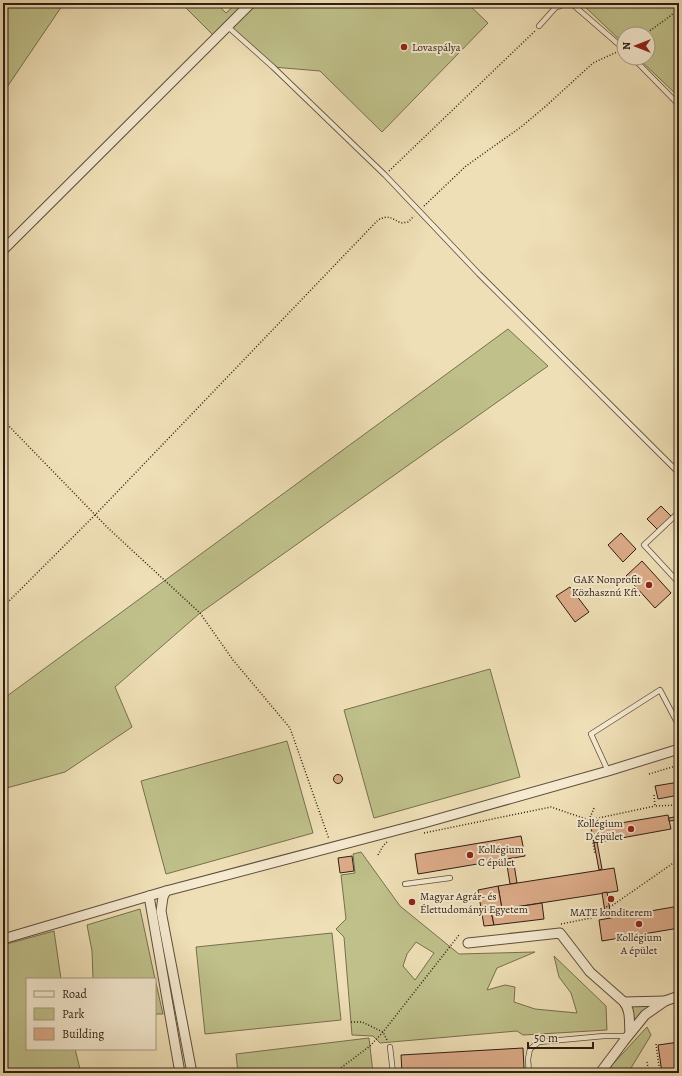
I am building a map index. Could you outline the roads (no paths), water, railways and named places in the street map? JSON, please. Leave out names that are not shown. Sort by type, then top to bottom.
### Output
[{"type":"street","points":[[3,250],[251,3]]},
{"type":"street","points":[[3,939],[166,891],[424,823],[608,771],[679,749]]},
{"type":"street","points":[[166,891],[163,897],[161,911],[181,1022],[192,1073]]},
{"type":"street","points":[[149,896],[180,1073]]},
{"type":"street","points":[[468,944],[560,933],[590,972],[624,1002],[628,1010],[629,1035]]},
{"type":"street","points":[[600,1073],[645,1015],[665,1001],[679,996]]},
{"type":"street","points":[[624,1002],[665,1001]]},
{"type":"street","points":[[172,1024],[181,1022]]},
{"type":"lane","points":[[552,3],[556,7]]},
{"type":"lane","points":[[539,26],[556,7],[564,3]]},
{"type":"lane","points":[[571,3],[616,42]]},
{"type":"lane","points":[[227,26],[273,67],[385,175],[479,274],[679,473]]},
{"type":"lane","points":[[641,66],[679,105]]},
{"type":"lane","points":[[679,512],[644,545],[679,583]]},
{"type":"lane","points":[[608,771],[591,734],[660,690],[679,726]]},
{"type":"lane","points":[[405,884],[450,878]]},
{"type":"lane","points":[[529,1073],[528,1059],[530,1049],[539,1042],[629,1035]]},
{"type":"lane","points":[[390,1047],[393,1073]]},
{"type":"place","name":"Lovaspálya","points":[[404,47]]},
{"type":"place","name":"GAK Nonprofit Közhasznú Kft.","points":[[649,585]]},
{"type":"place","name":"Kollégium D épület","points":[[631,829]]},
{"type":"place","name":"Kollégium C épület","points":[[470,855]]},
{"type":"place","name":"MATE konditerem","points":[[611,899]]},
{"type":"place","name":"Magyar Agrár- és Élettudományi Egyetem","points":[[412,902]]},
{"type":"place","name":"Kollégium A épület","points":[[639,924]]}]
